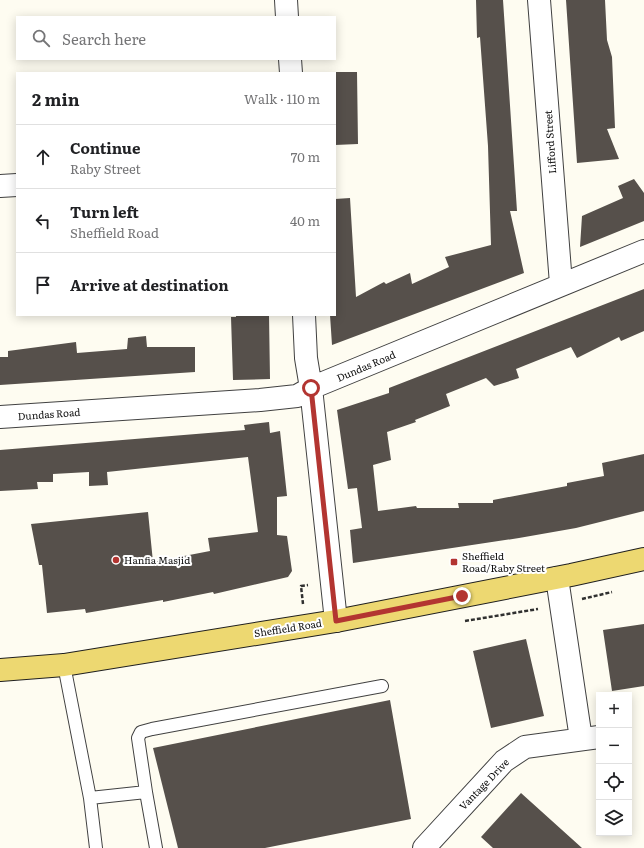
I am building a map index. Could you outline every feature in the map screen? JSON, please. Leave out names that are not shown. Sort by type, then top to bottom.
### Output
[{"type":"main road","name":"Sheffield Road","points":[[0,670],[64,665],[336,621],[557,578],[644,559]]},
{"type":"street","points":[[286,0],[287,16]]},
{"type":"street","name":"Lifford Street","points":[[539,0],[561,284]]},
{"type":"street","points":[[290,60],[290,72]]},
{"type":"street","points":[[0,186],[16,185]]},
{"type":"street","name":"Dundas Road","points":[[0,417],[260,400],[297,396],[311,388],[644,251]]},
{"type":"street","points":[[304,316],[306,358],[311,388],[336,621]]},
{"type":"street","name":"Vantage Drive","points":[[424,848],[504,761],[525,747],[590,738],[557,578]]},
{"type":"lane","points":[[64,665],[90,798],[96,848]]},
{"type":"lane","points":[[156,848],[138,738],[141,732],[382,686]]},
{"type":"lane","points":[[90,798],[146,792]]},
{"type":"building","points":[[476,0],[503,0],[517,211],[510,211],[524,273],[332,345],[330,316],[336,316],[336,199],[350,198],[356,297],[384,282],[386,284],[410,273],[412,284],[449,267],[445,257],[491,245],[488,146],[480,37],[477,38]]},
{"type":"building","points":[[566,0],[605,0],[607,40],[612,57],[615,128],[607,129],[619,159],[577,163]]},
{"type":"building","points":[[336,72],[357,72],[358,144],[336,145]]},
{"type":"building","points":[[634,179],[644,193],[644,221],[580,247],[582,216],[623,198],[618,186]]},
{"type":"building","points":[[644,289],[644,331],[621,341],[619,337],[577,358],[571,347],[516,369],[519,378],[494,386],[486,378],[446,394],[450,406],[415,420],[416,422],[387,432],[391,460],[373,465],[378,511],[416,506],[417,508],[459,508],[458,503],[493,503],[493,500],[567,486],[567,483],[604,476],[602,463],[644,454],[644,511],[576,528],[353,563],[350,530],[362,528],[357,488],[348,489],[337,410],[389,393],[389,388]]},
{"type":"building","points":[[269,316],[270,379],[233,380],[231,317]]},
{"type":"building","points":[[146,336],[147,347],[195,347],[195,372],[0,385],[0,357],[8,357],[8,351],[76,342],[77,353],[127,349],[128,338]]},
{"type":"building","points":[[269,422],[270,433],[280,431],[287,496],[277,497],[277,535],[287,536],[292,571],[288,577],[214,594],[213,592],[163,602],[163,600],[86,613],[85,609],[47,613],[42,565],[39,565],[31,524],[148,512],[153,562],[210,551],[208,538],[258,532],[248,457],[107,472],[108,485],[89,486],[89,472],[53,474],[53,482],[37,482],[38,489],[0,491],[0,450],[245,430],[244,425]]},
{"type":"building","points":[[644,624],[644,686],[612,691],[603,630]]},
{"type":"building","points":[[526,639],[544,716],[491,728],[473,651]]},
{"type":"building","points":[[390,700],[411,819],[265,848],[178,848],[153,748]]},
{"type":"building","points":[[521,793],[582,848],[493,848],[481,837]]},
{"type":"place","name":"Hanfia Masjid","points":[[116,560]]},
{"type":"place","name":"Sheffield Road/Raby Street","points":[[454,562]]},
{"type":"route","points":[[311,388],[336,621],[462,596]]}]
